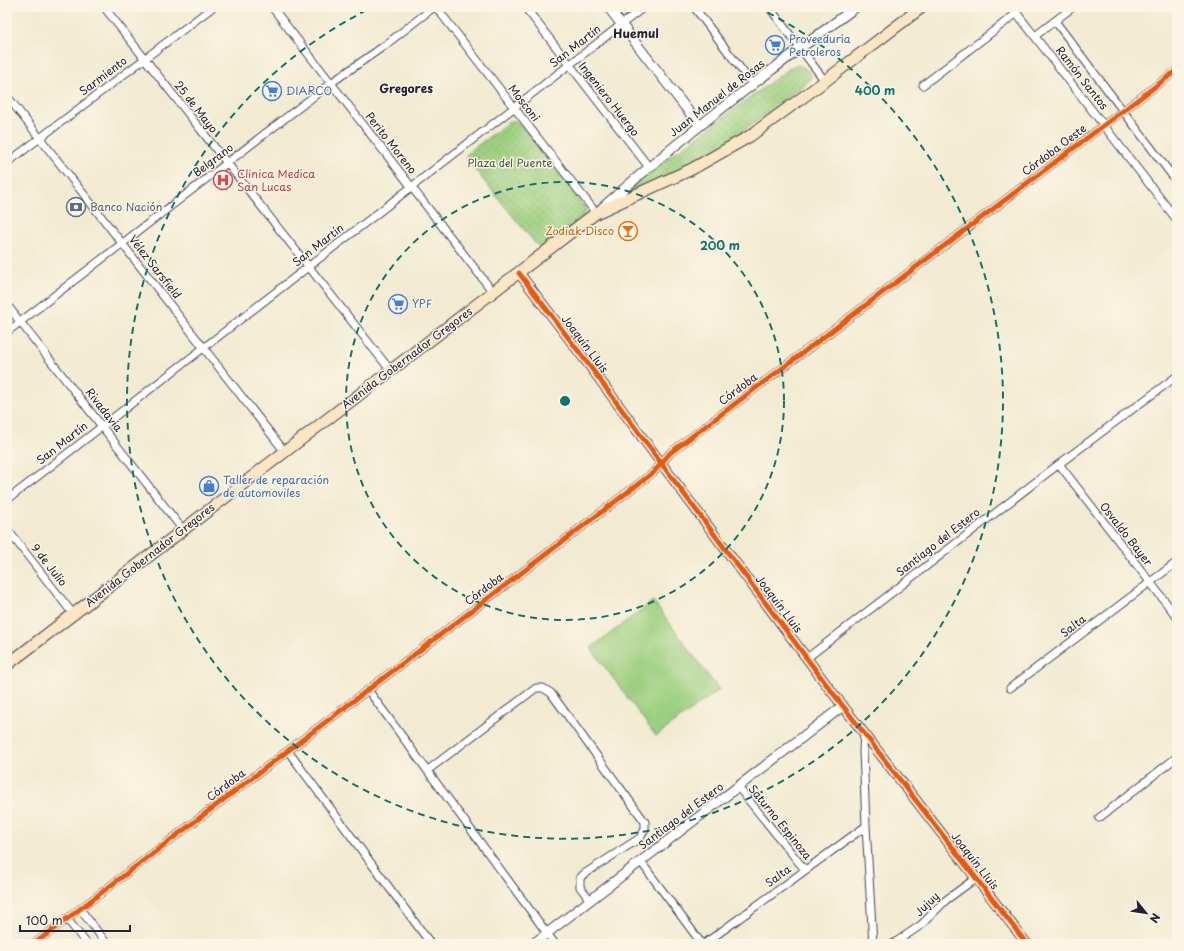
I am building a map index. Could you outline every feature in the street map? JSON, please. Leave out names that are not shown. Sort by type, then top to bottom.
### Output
[{"type":"main road","name":"Avenida Gobernador Gregores","points":[[7,665],[596,213],[668,181],[750,136],[826,81],[922,7]]},
{"type":"street","name":"25 de Mayo","points":[[104,7],[390,371]]},
{"type":"street","name":"Sarmiento","points":[[7,163],[144,59],[203,10],[212,7]]},
{"type":"street","name":"Perito Moreno","points":[[272,7],[493,292]]},
{"type":"street","name":"Belgrano","points":[[7,332],[331,83],[384,46],[435,7]]},
{"type":"street","name":"Mosconi","points":[[435,7],[596,213]]},
{"type":"street","name":"Ingeniero Huergo","points":[[525,7],[648,166]]},
{"type":"street","points":[[608,7],[699,125]]},
{"type":"street","name":"San Martín","points":[[7,500],[644,7]]},
{"type":"street","points":[[694,7],[753,84]]},
{"type":"street","points":[[769,7],[826,81]]},
{"type":"street","name":"Juan Manuel de Rosas","points":[[596,213],[648,166],[699,125],[856,7]]},
{"type":"street","points":[[1035,36],[1073,7]]},
{"type":"street","points":[[923,85],[1015,10]]},
{"type":"street","name":"Ramón Santos","points":[[1015,10],[1176,217]]},
{"type":"street","name":"Ramón Santos","points":[[1055,21],[1177,182]]},
{"type":"street","name":"Córdoba Oeste","points":[[943,246],[1177,70]]},
{"type":"street","name":"Vélez Sarsfield","points":[[7,96],[285,452]]},
{"type":"street","name":"Córdoba","points":[[34,944],[648,477],[670,453],[943,246]]},
{"type":"street","name":"Joaquín Lluis","points":[[518,273],[589,364],[661,463],[864,734],[1027,944]]},
{"type":"street","name":"Rivadavia","points":[[7,305],[183,530]]},
{"type":"street","name":"Santiago del Estero","points":[[807,658],[1059,464],[1177,376]]},
{"type":"street","name":"Osvaldo Bayer","points":[[1059,464],[1177,617]]},
{"type":"street","name":"9 de Julio","points":[[7,529],[73,614]]},
{"type":"street","name":"Salta","points":[[1010,688],[1177,562]]},
{"type":"street","points":[[428,770],[536,688],[543,688],[551,693],[645,822],[645,829],[640,838],[580,878],[580,887],[590,900]]},
{"type":"street","points":[[368,690],[555,944]]},
{"type":"street","name":"Santiago del Estero","points":[[533,944],[843,706]]},
{"type":"street","points":[[864,734],[863,750],[866,826],[873,944]]},
{"type":"street","points":[[288,751],[431,944]]},
{"type":"street","points":[[1099,818],[1177,757]]},
{"type":"street","name":"Saturno Espinoza","points":[[738,787],[804,870]]},
{"type":"street","name":"Salta","points":[[703,944],[866,826]]},
{"type":"street","points":[[641,862],[703,944]]},
{"type":"street","name":"Jujuy","points":[[893,944],[921,925],[946,900],[976,878]]},
{"type":"street","points":[[80,909],[107,944]]},
{"type":"street","points":[[67,919],[86,944]]},
{"type":"green space","points":[[796,65],[803,67],[808,71],[811,75],[810,80],[731,141],[702,159],[624,197],[624,191]]},
{"type":"green space","name":"Plaza del Puente","points":[[510,121],[516,121],[521,125],[586,210],[584,215],[544,247],[539,247],[535,243],[467,160],[466,156],[469,152]]},
{"type":"green space","points":[[653,601],[719,690],[656,736],[591,648]]},
{"type":"cycle path","points":[[34,944],[654,472],[670,453],[1177,70]]},
{"type":"cycle path","points":[[519,273],[829,688],[1027,944]]},
{"type":"place","name":"Proveeduria Petroleros","points":[[775,45]]},
{"type":"place","name":"DIARCO","points":[[272,91]]},
{"type":"place","name":"Clinica Medica San Lucas","points":[[223,180]]},
{"type":"place","name":"Banco Nación","points":[[76,207]]},
{"type":"place","name":"Zodiak Disco","points":[[628,231]]},
{"type":"place","name":"YPF","points":[[398,304]]},
{"type":"place","name":"Taller de reparación de automoviles","points":[[209,486]]},
{"type":"district","name":"Huemul","points":[[636,34]]},
{"type":"district","name":"Gregores","points":[[406,89]]}]
